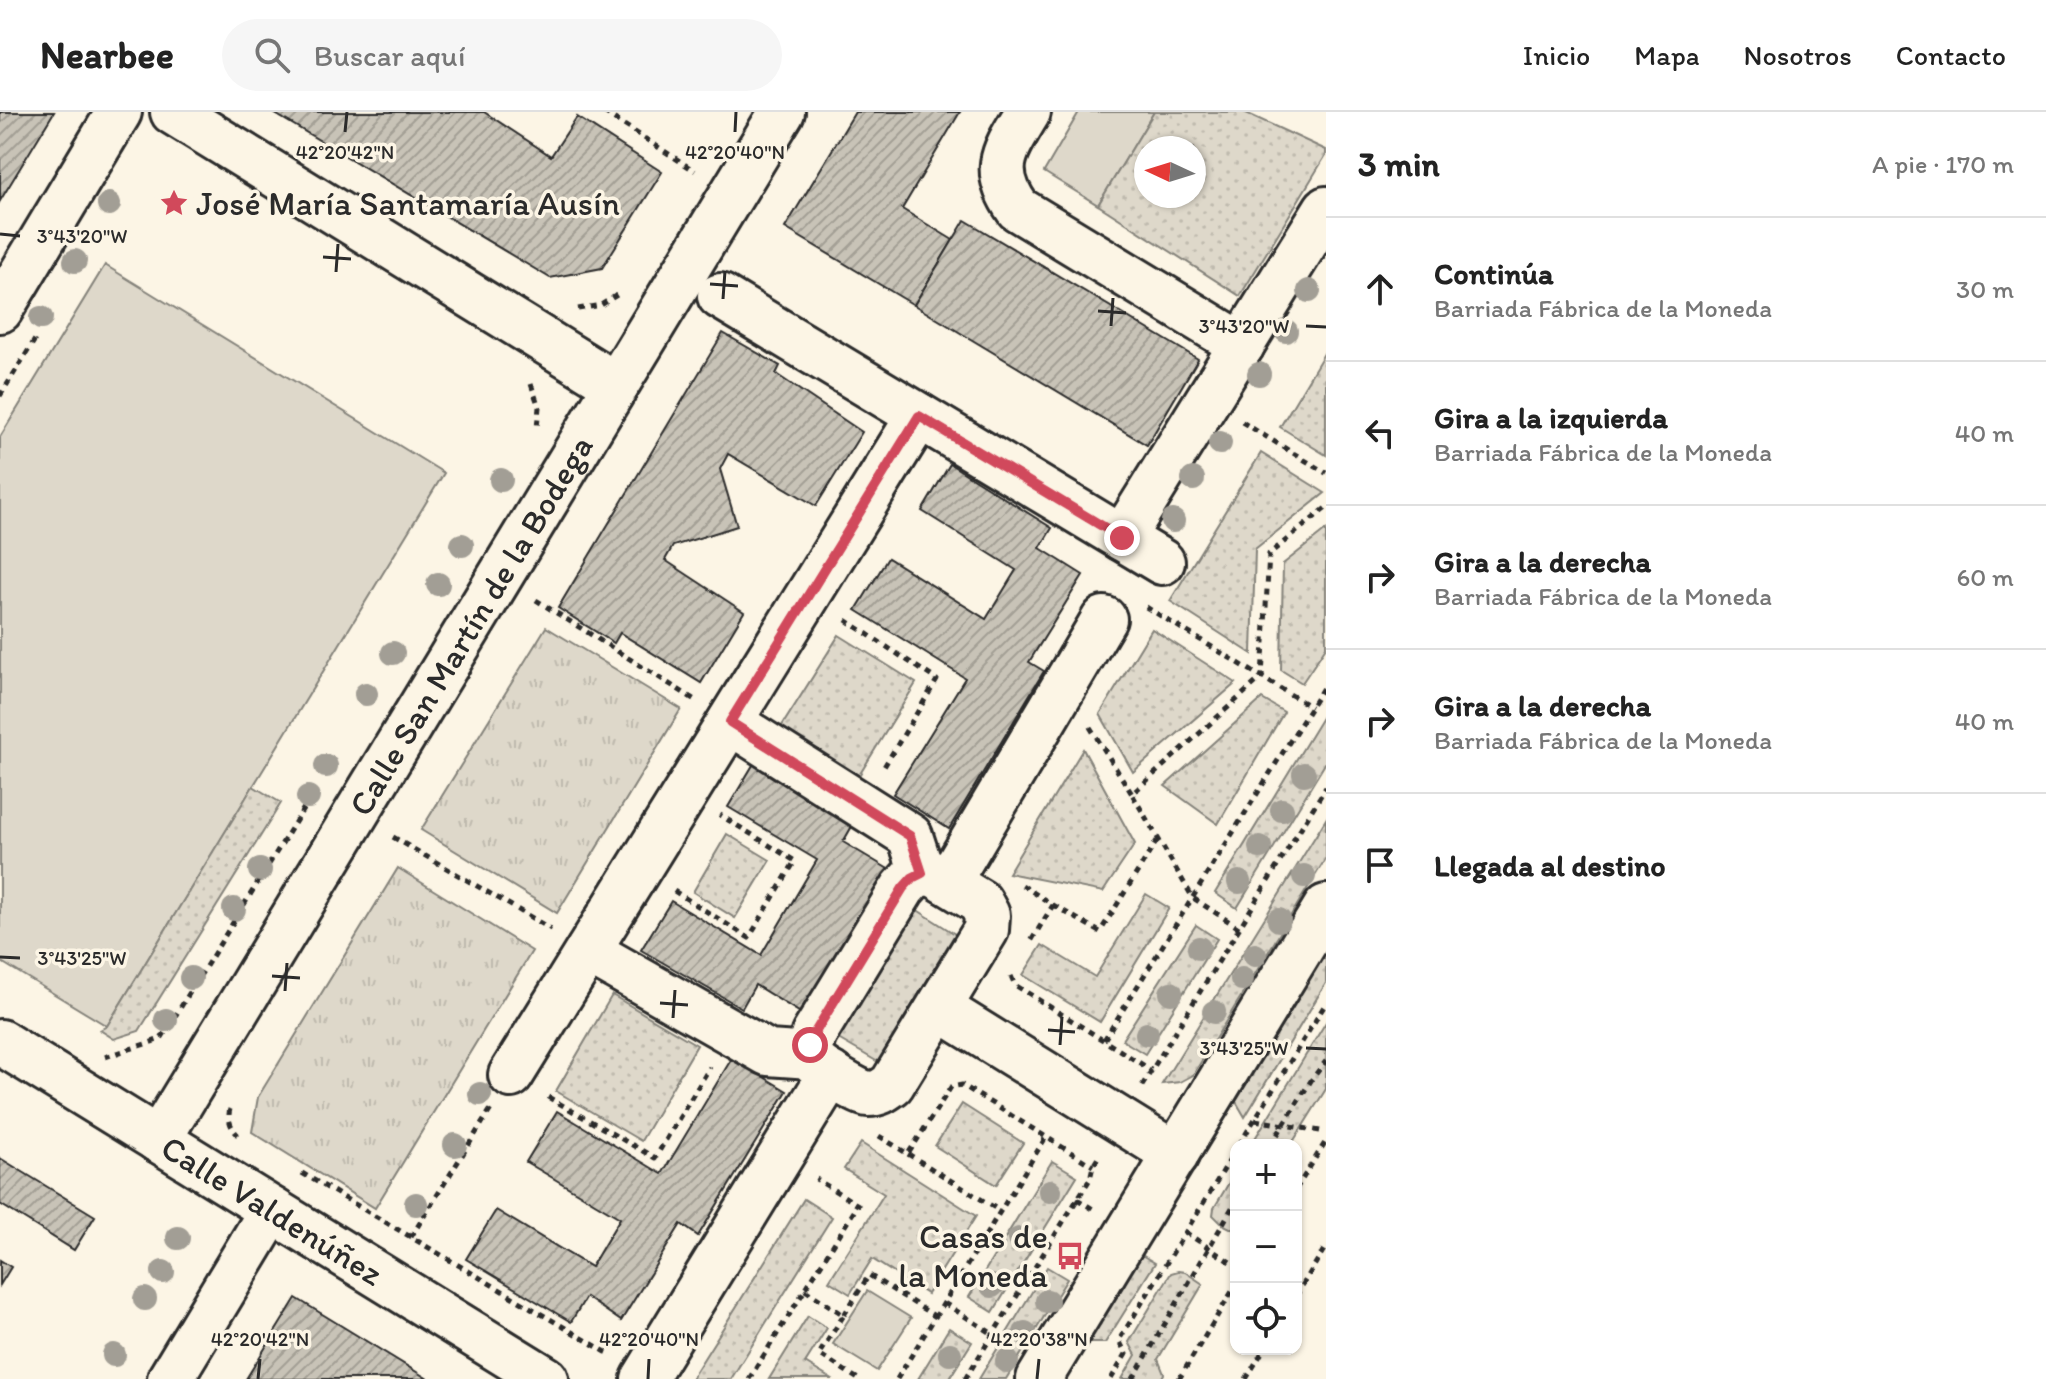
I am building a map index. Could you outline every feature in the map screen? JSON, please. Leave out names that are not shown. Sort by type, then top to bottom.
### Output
[{"type":"street","points":[[0,310],[119,112]]},
{"type":"street","points":[[173,112],[616,385]]},
{"type":"street","name":"Calle San Martín de la Bodega","points":[[158,1140],[782,112]]},
{"type":"street","points":[[1028,112],[1004,152],[1002,173],[1008,194],[1018,209],[1242,345]]},
{"type":"street","points":[[1122,538],[1326,209]]},
{"type":"street","points":[[720,296],[1162,562]]},
{"type":"street","points":[[511,1075],[919,416]]},
{"type":"street","points":[[935,878],[1121,610]]},
{"type":"street","points":[[730,722],[910,836],[935,878]]},
{"type":"street","points":[[588,951],[768,1053],[821,1065],[864,1094],[880,1093],[892,1084],[986,930],[987,915],[980,902],[935,878],[912,878],[814,1034],[810,1045],[821,1065]]},
{"type":"street","points":[[1039,1379],[1326,907]]},
{"type":"street","points":[[939,1008],[1176,1155]]},
{"type":"street","name":"Calle Valdenúñez","points":[[0,1042],[546,1379]]},
{"type":"street","points":[[630,1367],[821,1065]]},
{"type":"street","points":[[170,1379],[272,1210]]},
{"type":"path","points":[[604,112],[695,171],[702,159]]},
{"type":"path","points":[[571,310],[601,305],[621,293]]},
{"type":"path","points":[[0,396],[41,329]]},
{"type":"path","points":[[528,379],[539,407],[536,435]]},
{"type":"path","points":[[1207,401],[1326,473]]},
{"type":"path","points":[[1132,794],[1262,677],[1269,554],[1326,508]]},
{"type":"path","points":[[536,600],[730,722]]},
{"type":"path","points":[[1121,610],[1262,677],[1311,707]]},
{"type":"path","points":[[846,620],[937,680],[875,782]]},
{"type":"path","points":[[1104,1040],[1326,683]]},
{"type":"path","points":[[1085,718],[1193,898],[1239,928]]},
{"type":"path","points":[[965,1379],[1090,1179],[1093,1166],[1326,787]]},
{"type":"path","points":[[639,869],[749,938],[795,861],[685,794]]},
{"type":"path","points":[[104,1057],[161,1039],[311,798]]},
{"type":"path","points":[[393,837],[588,951]]},
{"type":"path","points":[[1014,880],[1100,932],[1158,839]]},
{"type":"path","points":[[1029,945],[1053,905]]},
{"type":"path","points":[[1012,972],[1011,979],[1015,985],[1151,1070]]},
{"type":"path","points":[[1243,1139],[1326,1003]]},
{"type":"path","points":[[411,1237],[511,1075],[655,1158],[716,1057]]},
{"type":"path","points":[[1275,1139],[1326,1061]]},
{"type":"path","points":[[908,1154],[951,1087],[957,1084],[1093,1166]]},
{"type":"path","points":[[1255,1120],[1326,1132]]},
{"type":"path","points":[[875,1133],[1000,1211]]},
{"type":"path","points":[[897,1379],[1046,1137]]},
{"type":"path","points":[[1302,1179],[1326,1141]]},
{"type":"path","points":[[1111,1379],[1126,1354],[1119,1340],[1230,1160]]},
{"type":"path","points":[[289,1165],[630,1367]]},
{"type":"path","points":[[749,1379],[858,1205],[809,1174]]},
{"type":"path","points":[[1133,1379],[1230,1211]]},
{"type":"path","points":[[1185,1232],[1230,1262]]},
{"type":"path","points":[[1302,1286],[1326,1246]]},
{"type":"path","points":[[858,1379],[819,1354],[869,1275],[936,1317]]},
{"type":"path","points":[[805,1290],[844,1315]]},
{"type":"path","points":[[1179,1379],[1230,1295]]},
{"type":"path","points":[[944,1303],[993,1334]]},
{"type":"path","points":[[1246,1379],[1260,1355]]},
{"type":"green space","points":[[1079,112],[1154,112],[1140,136],[1134,136],[1134,145],[1098,205],[1044,172]]},
{"type":"green space","points":[[1154,112],[1244,112],[1326,150],[1326,155],[1240,296],[1098,205],[1134,145],[1134,208],[1206,208],[1206,136],[1140,136]]},
{"type":"green space","points":[[105,265],[444,473],[107,1026],[0,961],[0,437]]},
{"type":"green space","points":[[1326,350],[1326,455],[1280,427]]},
{"type":"green space","points":[[1261,453],[1325,493],[1255,549],[1252,654],[1170,601]]},
{"type":"green space","points":[[1326,530],[1326,647],[1302,683],[1281,670],[1283,564]]},
{"type":"green space","points":[[546,627],[681,709],[557,913],[421,830]]},
{"type":"green space","points":[[1152,629],[1236,683],[1133,772],[1100,714]]},
{"type":"green space","points":[[839,635],[916,683],[858,777],[780,729]]},
{"type":"green space","points":[[1262,699],[1284,712],[1218,824],[1165,786]]},
{"type":"green space","points":[[1326,711],[1326,762],[1237,908],[1215,893]]},
{"type":"green space","points":[[1083,749],[1135,844],[1103,892],[1008,873]]},
{"type":"green space","points":[[253,786],[281,803],[139,1031],[114,1039],[100,1030],[107,1026]]},
{"type":"green space","points":[[1326,819],[1326,858],[1193,1075],[1180,1082],[1162,1084]]},
{"type":"green space","points":[[727,834],[770,860],[735,918],[693,892]]},
{"type":"green space","points":[[398,868],[532,951],[375,1208],[252,1132],[258,1097]]},
{"type":"green space","points":[[1146,894],[1169,908],[1100,1022],[1023,975],[1042,945],[1095,977]]},
{"type":"green space","points":[[911,906],[955,934],[878,1062],[833,1036]]},
{"type":"green space","points":[[1196,925],[1217,939],[1145,1054],[1122,1040]]},
{"type":"green space","points":[[1321,958],[1326,959],[1326,983],[1245,1117],[1235,1100]]},
{"type":"green space","points":[[612,995],[697,1045],[641,1141],[556,1091]]},
{"type":"green space","points":[[1326,1022],[1326,1089],[1295,1139],[1255,1139]]},
{"type":"green space","points":[[962,1104],[1023,1143],[996,1185],[935,1146]]},
{"type":"green space","points":[[861,1143],[976,1216],[927,1294],[872,1259],[850,1294],[829,1281],[884,1194],[844,1169]]},
{"type":"green space","points":[[1052,1161],[1077,1176],[993,1312],[969,1297]]},
{"type":"green space","points":[[1230,1181],[1230,1228],[1213,1215]]},
{"type":"green space","points":[[804,1199],[832,1217],[731,1379],[691,1379]]},
{"type":"green space","points":[[1140,1254],[1155,1263],[1105,1343],[1086,1343]]},
{"type":"green space","points":[[1047,1267],[1067,1279],[1006,1379],[979,1379]]},
{"type":"green space","points":[[1178,1271],[1203,1284],[1158,1359],[1164,1374],[1161,1379],[1122,1379],[1136,1355],[1129,1342],[1171,1273]]},
{"type":"green space","points":[[867,1291],[911,1318],[877,1371],[833,1344]]},
{"type":"green space","points":[[808,1316],[827,1328],[805,1363],[831,1379],[769,1379]]},
{"type":"green space","points":[[949,1328],[972,1342],[949,1379],[918,1379]]},
{"type":"building","points":[[0,112],[54,112],[0,201]]},
{"type":"building","points":[[272,112],[484,112],[551,156],[577,117],[662,172],[602,268],[550,278]]},
{"type":"building","points":[[855,112],[960,112],[902,209],[953,240],[914,305],[785,228]]},
{"type":"building","points":[[965,220],[1198,359],[1147,445],[914,305]]},
{"type":"building","points":[[723,333],[780,366],[776,374],[862,432],[816,506],[728,454],[720,469],[737,526],[673,546],[665,560],[744,612],[701,683],[620,633],[614,643],[558,608]]},
{"type":"building","points":[[950,464],[1052,528],[1040,548],[1083,575],[1029,662],[1044,671],[949,829],[893,794],[965,678],[856,610],[888,558],[986,619],[1016,570],[922,511]]},
{"type":"building","points":[[756,760],[855,821],[843,842],[890,870],[804,1015],[755,985],[742,1008],[641,950],[671,901],[761,955],[817,860],[728,807]]},
{"type":"building","points":[[732,1058],[787,1091],[698,1236],[681,1224],[621,1321],[586,1297],[571,1322],[466,1259],[496,1210],[591,1267],[620,1218],[526,1162],[557,1111],[662,1174]]},
{"type":"building","points":[[0,1158],[95,1216],[74,1250],[0,1204]]},
{"type":"building","points":[[0,1260],[11,1267],[0,1285]]},
{"type":"building","points":[[296,1298],[428,1379],[246,1379]]},
{"type":"place","name":"José María Santamaría Ausín","points":[[174,203]]},
{"type":"place","name":"Casas de la Moneda","points":[[1070,1256]]},
{"type":"route","points":[[810,1045],[903,888],[922,873],[910,836],[730,722],[919,416],[1122,538]]}]
